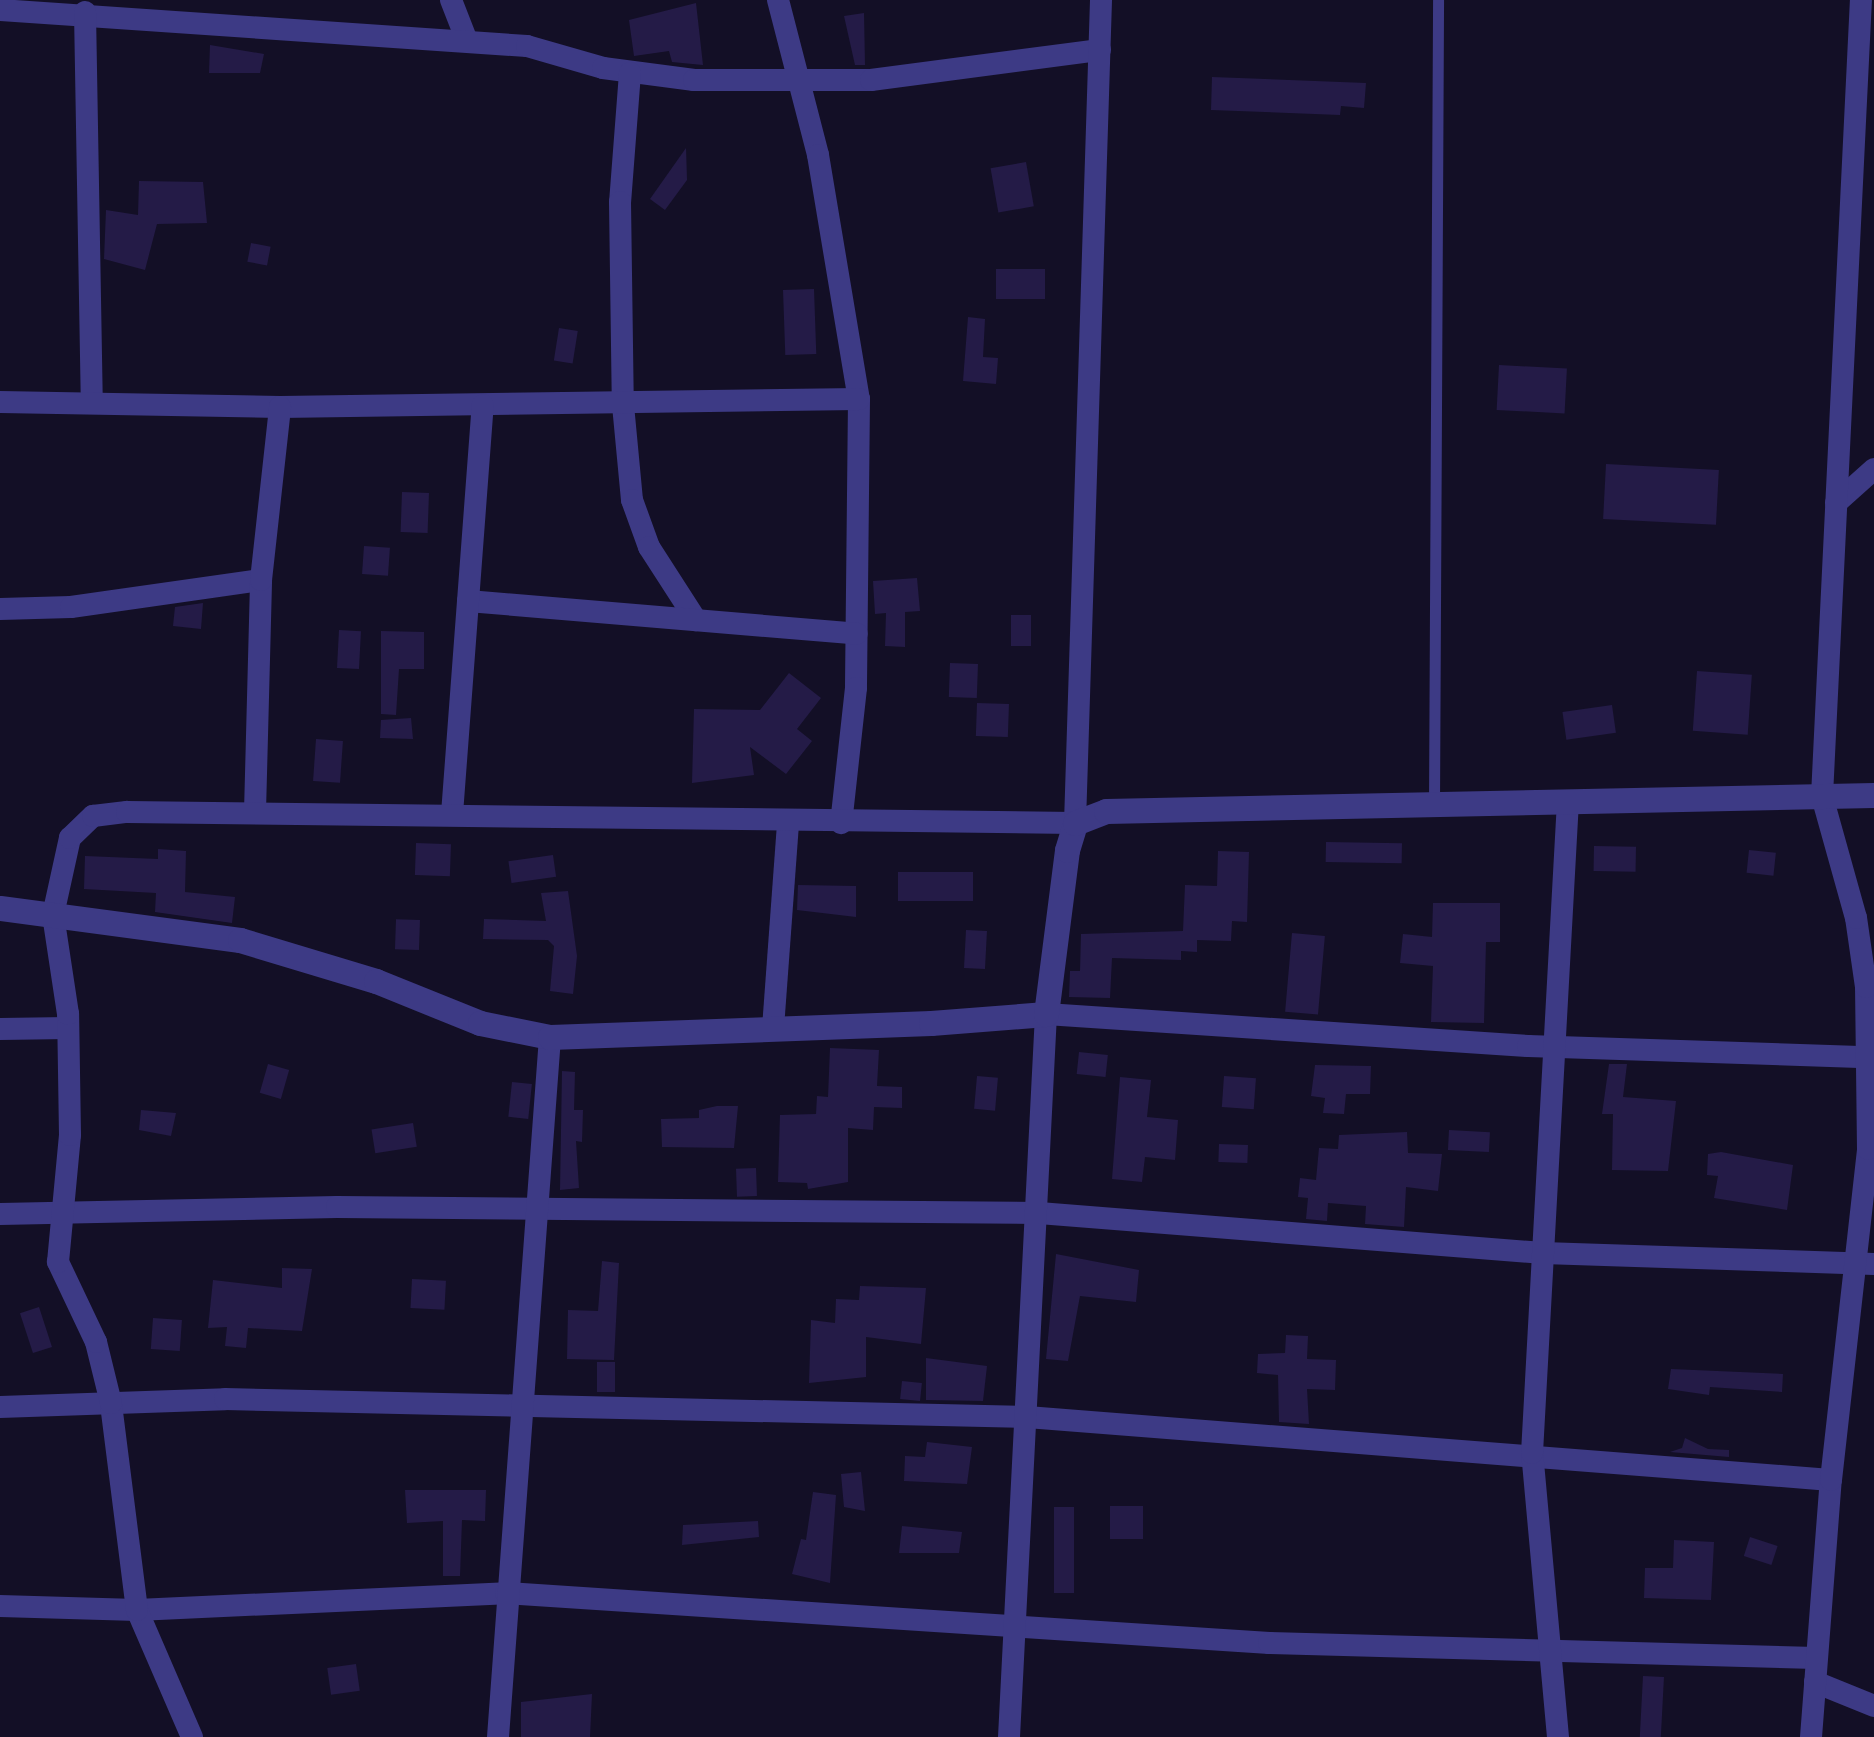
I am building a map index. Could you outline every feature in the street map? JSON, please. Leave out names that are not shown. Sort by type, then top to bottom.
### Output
[{"type":"street","points":[[450,0],[468,41]]},
{"type":"street","points":[[778,0],[822,174],[858,399],[858,634],[841,824]]},
{"type":"street","points":[[1008,1737],[1018,1626],[1046,1014],[1075,824],[1101,0]]},
{"type":"street","points":[[1812,1737],[1830,1480],[1863,1265],[1868,1149],[1867,1057],[1856,918],[1822,796],[1862,0]]},
{"type":"street","points":[[0,10],[84,12],[527,46],[630,73],[799,82],[969,71],[1100,50]]},
{"type":"street","points":[[84,12],[92,402]]},
{"type":"street","points":[[630,73],[620,202],[623,405],[632,500],[649,547],[696,620]]},
{"type":"street","points":[[0,402],[280,407],[858,399]]},
{"type":"street","points":[[452,814],[483,405]]},
{"type":"street","points":[[255,812],[261,580],[280,407]]},
{"type":"street","points":[[1836,503],[1874,470]]},
{"type":"street","points":[[0,610],[71,607],[261,580]]},
{"type":"street","points":[[468,601],[858,634]]},
{"type":"street","points":[[192,1737],[137,1610],[111,1403],[96,1342],[58,1262],[70,1136],[68,1028],[53,915],[70,838],[93,816],[255,812],[841,824],[1075,824],[1106,811],[1874,795]]},
{"type":"street","points":[[1558,1737],[1532,1453],[1568,801]]},
{"type":"street","points":[[774,1028],[788,822]]},
{"type":"street","points":[[0,908],[240,940],[376,981],[480,1023],[550,1037],[1046,1014],[1557,1047],[1867,1057]]},
{"type":"street","points":[[0,1029],[68,1028]]},
{"type":"street","points":[[498,1737],[518,1407],[550,1037]]},
{"type":"street","points":[[0,1214],[1038,1213],[1543,1253],[1863,1265]]},
{"type":"street","points":[[0,1407],[225,1399],[1027,1417],[1532,1453],[1830,1480]]},
{"type":"street","points":[[0,1606],[137,1610],[506,1593],[1269,1643],[1816,1658]]},
{"type":"street","points":[[1815,1682],[1874,1706]]},
{"type":"lane","points":[[1434,804],[1438,0]]},
{"type":"building","points":[[696,3],[703,65],[672,62],[669,51],[634,56],[629,20]]},
{"type":"building","points":[[864,13],[865,65],[855,65],[844,16]]},
{"type":"building","points":[[210,45],[264,54],[260,73],[209,73]]},
{"type":"building","points":[[1212,77],[1366,83],[1364,108],[1341,106],[1340,115],[1211,110]]},
{"type":"building","points":[[686,148],[687,180],[665,210],[650,199]]},
{"type":"building","points":[[1026,162],[1034,206],[998,213],[991,168]]},
{"type":"building","points":[[139,181],[203,182],[207,223],[157,224],[145,270],[104,259],[106,210],[138,215]]},
{"type":"building","points":[[251,243],[271,247],[267,265],[247,262]]},
{"type":"building","points":[[996,269],[1045,269],[1045,299],[996,299]]},
{"type":"building","points":[[814,289],[816,354],[785,355],[783,290]]},
{"type":"building","points":[[968,317],[985,319],[983,357],[998,358],[996,384],[963,381]]},
{"type":"building","points":[[559,328],[578,331],[573,364],[554,361]]},
{"type":"building","points":[[1499,365],[1567,369],[1565,413],[1497,410]]},
{"type":"building","points":[[1606,464],[1719,470],[1716,525],[1603,519]]},
{"type":"building","points":[[402,492],[429,493],[428,533],[401,532]]},
{"type":"building","points":[[364,546],[390,548],[388,576],[362,574]]},
{"type":"building","points":[[917,578],[920,611],[905,612],[905,647],[885,646],[886,613],[875,614],[873,581]]},
{"type":"building","points":[[203,603],[201,629],[173,626],[175,607]]},
{"type":"building","points":[[1011,615],[1031,615],[1031,646],[1011,646]]},
{"type":"building","points":[[339,630],[361,631],[359,669],[337,668]]},
{"type":"building","points":[[381,631],[424,632],[424,669],[399,669],[396,715],[381,714]]},
{"type":"building","points":[[950,663],[978,664],[977,698],[949,697]]},
{"type":"building","points":[[1697,671],[1752,675],[1748,735],[1693,731]]},
{"type":"building","points":[[789,673],[821,698],[797,729],[812,741],[786,774],[750,747],[754,775],[692,783],[694,709],[760,710]]},
{"type":"building","points":[[977,703],[1009,704],[1008,737],[976,736]]},
{"type":"building","points":[[1612,705],[1616,733],[1566,740],[1562,712]]},
{"type":"building","points":[[411,718],[413,739],[380,738],[381,720]]},
{"type":"building","points":[[316,739],[343,741],[340,783],[313,781]]},
{"type":"building","points":[[1326,842],[1402,843],[1402,863],[1326,862]]},
{"type":"building","points":[[416,843],[451,844],[450,876],[415,875]]},
{"type":"building","points":[[1594,846],[1636,847],[1636,872],[1594,871]]},
{"type":"building","points":[[158,849],[186,851],[185,892],[235,897],[232,923],[155,912],[156,893],[84,889],[85,856],[158,859]]},
{"type":"building","points":[[1749,850],[1776,853],[1773,876],[1747,873]]},
{"type":"building","points":[[1218,851],[1249,852],[1247,922],[1232,921],[1231,941],[1197,940],[1197,952],[1181,951],[1181,960],[1112,958],[1110,998],[1069,997],[1070,971],[1080,971],[1081,934],[1183,931],[1185,885],[1217,886]]},
{"type":"building","points":[[553,855],[556,877],[511,883],[508,861]]},
{"type":"building","points":[[898,872],[973,872],[973,901],[898,901]]},
{"type":"building","points":[[798,885],[856,886],[856,917],[797,910]]},
{"type":"building","points":[[568,891],[577,956],[573,994],[550,991],[554,946],[548,940],[483,939],[484,919],[546,921],[541,893]]},
{"type":"building","points":[[1433,903],[1500,903],[1500,942],[1486,942],[1484,1023],[1431,1022],[1433,966],[1400,963],[1403,934],[1432,937]]},
{"type":"building","points":[[396,919],[420,920],[419,950],[395,949]]},
{"type":"building","points":[[966,930],[987,931],[985,969],[964,968]]},
{"type":"building","points":[[1292,933],[1325,936],[1318,1015],[1285,1012]]},
{"type":"building","points":[[830,1048],[879,1050],[877,1086],[902,1087],[902,1108],[874,1107],[873,1130],[848,1128],[848,1182],[808,1189],[807,1183],[778,1182],[780,1115],[816,1114],[817,1096],[828,1097]]},
{"type":"building","points":[[1079,1052],[1108,1055],[1106,1077],[1077,1074]]},
{"type":"building","points":[[268,1064],[289,1070],[281,1099],[260,1093]]},
{"type":"building","points":[[1609,1064],[1627,1064],[1623,1097],[1676,1101],[1668,1171],[1612,1170],[1613,1114],[1602,1114]]},
{"type":"building","points":[[1315,1065],[1371,1066],[1370,1094],[1346,1094],[1344,1114],[1323,1113],[1325,1098],[1311,1096]]},
{"type":"building","points":[[562,1071],[575,1072],[574,1110],[583,1110],[582,1142],[576,1141],[579,1188],[560,1190]]},
{"type":"building","points":[[977,1076],[998,1078],[995,1111],[974,1109]]},
{"type":"building","points":[[1224,1076],[1256,1078],[1254,1109],[1222,1107]]},
{"type":"building","points":[[1120,1077],[1151,1080],[1147,1117],[1178,1120],[1175,1160],[1145,1157],[1142,1182],[1112,1179]]},
{"type":"building","points":[[512,1082],[532,1084],[528,1119],[508,1117]]},
{"type":"building","points":[[738,1106],[734,1148],[662,1147],[661,1119],[699,1118],[699,1110]]},
{"type":"building","points":[[141,1110],[176,1113],[171,1136],[139,1130]]},
{"type":"building","points":[[413,1123],[417,1147],[375,1153],[372,1130]]},
{"type":"building","points":[[1449,1130],[1490,1132],[1489,1152],[1448,1150]]},
{"type":"building","points":[[1407,1132],[1408,1153],[1442,1154],[1438,1191],[1406,1187],[1404,1227],[1365,1224],[1366,1206],[1328,1203],[1327,1221],[1306,1219],[1308,1198],[1298,1197],[1300,1178],[1316,1180],[1319,1148],[1338,1149],[1339,1135]]},
{"type":"building","points":[[1219,1144],[1248,1145],[1247,1163],[1218,1162]]},
{"type":"building","points":[[1721,1152],[1793,1165],[1787,1210],[1714,1198],[1718,1176],[1707,1175],[1708,1154]]},
{"type":"building","points":[[756,1168],[757,1196],[737,1197],[736,1169]]},
{"type":"building","points":[[1056,1254],[1139,1270],[1136,1302],[1080,1296],[1068,1361],[1046,1359]]},
{"type":"building","points":[[602,1261],[619,1263],[614,1360],[567,1359],[568,1310],[598,1311]]},
{"type":"building","points":[[282,1268],[312,1269],[302,1331],[248,1328],[246,1348],[225,1346],[227,1327],[208,1328],[213,1280],[282,1288]]},
{"type":"building","points":[[412,1279],[446,1281],[444,1310],[410,1308]]},
{"type":"building","points":[[860,1286],[926,1288],[921,1344],[866,1337],[866,1377],[809,1383],[811,1320],[835,1323],[836,1299],[859,1300]]},
{"type":"building","points":[[39,1307],[52,1347],[33,1353],[20,1313]]},
{"type":"building","points":[[153,1318],[182,1320],[180,1351],[151,1349]]},
{"type":"building","points":[[1286,1335],[1308,1336],[1307,1359],[1336,1360],[1335,1390],[1307,1389],[1309,1424],[1279,1422],[1278,1375],[1257,1373],[1258,1354],[1285,1353]]},
{"type":"building","points":[[926,1358],[987,1366],[983,1401],[926,1400]]},
{"type":"building","points":[[597,1362],[615,1362],[615,1392],[597,1392]]},
{"type":"building","points":[[1671,1369],[1783,1374],[1782,1392],[1710,1387],[1709,1395],[1668,1389]]},
{"type":"building","points":[[902,1381],[922,1383],[920,1401],[900,1399]]},
{"type":"building","points":[[1685,1438],[1708,1449],[1729,1450],[1729,1457],[1670,1452],[1682,1448]]},
{"type":"building","points":[[927,1442],[972,1447],[967,1484],[904,1481],[905,1456],[925,1457]]},
{"type":"building","points":[[861,1472],[865,1511],[844,1507],[841,1474]]},
{"type":"building","points":[[405,1490],[486,1490],[485,1521],[462,1520],[460,1576],[443,1576],[443,1521],[407,1523]]},
{"type":"building","points":[[813,1492],[836,1495],[830,1583],[792,1574],[801,1539],[806,1540]]},
{"type":"building","points":[[1110,1506],[1143,1506],[1143,1539],[1110,1539]]},
{"type":"building","points":[[1054,1507],[1074,1507],[1074,1593],[1054,1593]]},
{"type":"building","points":[[758,1521],[759,1537],[682,1545],[683,1525]]},
{"type":"building","points":[[902,1526],[962,1532],[959,1553],[899,1553]]},
{"type":"building","points":[[1750,1537],[1778,1546],[1771,1565],[1744,1556]]},
{"type":"building","points":[[1674,1540],[1714,1542],[1711,1600],[1644,1598],[1645,1568],[1673,1568]]},
{"type":"building","points":[[356,1664],[360,1691],[331,1695],[327,1668]]},
{"type":"building","points":[[1643,1676],[1664,1677],[1661,1737],[1640,1737]]},
{"type":"building","points":[[592,1694],[590,1737],[521,1737],[521,1702]]}]
